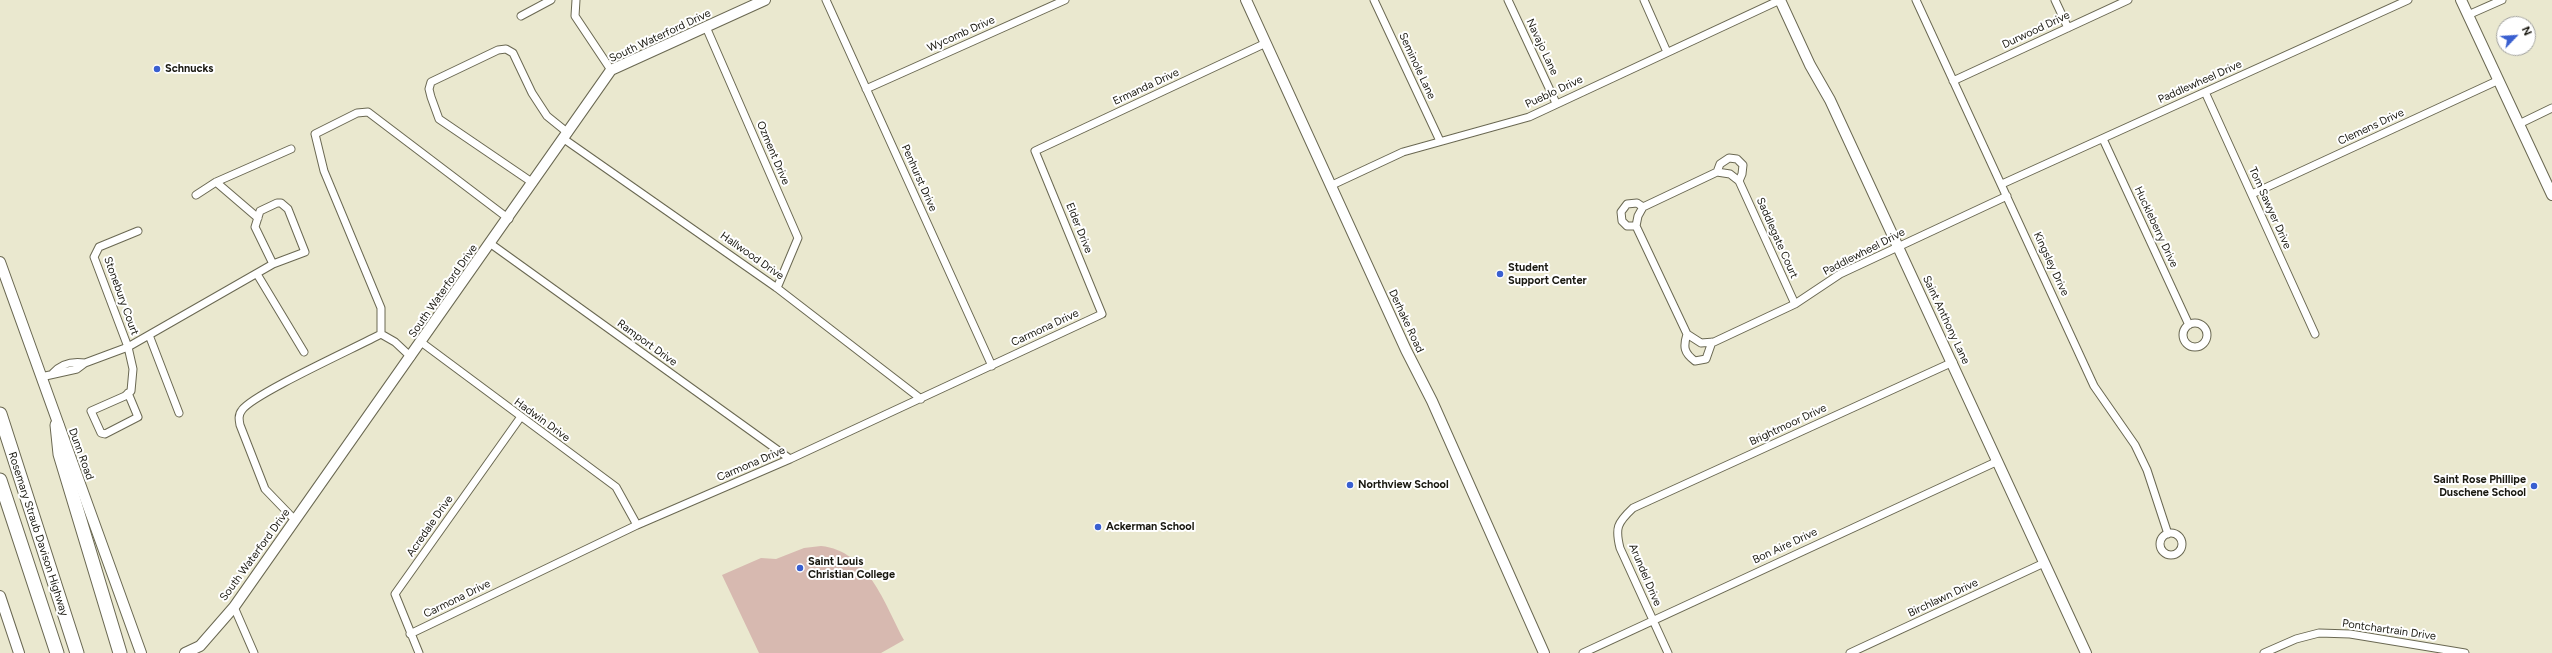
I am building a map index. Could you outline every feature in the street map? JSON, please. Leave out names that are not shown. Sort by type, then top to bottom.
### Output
[{"type":"highway","name":"Rosemary Straub Davison Highway","points":[[0,414],[78,653]]},
{"type":"highway","points":[[57,425],[60,454],[120,653]]},
{"type":"highway","name":"Rosemary Straub Davison Highway","points":[[0,480],[57,653]]},
{"type":"street","points":[[522,16],[551,0]]},
{"type":"street","points":[[576,0],[575,16],[612,70]]},
{"type":"street","name":"South Waterford Drive","points":[[185,653],[200,646],[234,607],[509,219],[612,70],[764,0]]},
{"type":"street","name":"Penhurst Drive","points":[[826,0],[992,366]]},
{"type":"street","name":"Wycomb Drive","points":[[866,89],[1065,0]]},
{"type":"street","name":"Derhake Road","points":[[1246,0],[1406,350],[1432,401],[1544,653]]},
{"type":"street","name":"Seminole Lane","points":[[1374,0],[1440,141]]},
{"type":"street","name":"Navajo Lane","points":[[1508,0],[1556,103]]},
{"type":"street","points":[[1644,0],[1667,52]]},
{"type":"street","name":"Pueblo Drive","points":[[1330,186],[1403,152],[1529,117],[1556,103],[1780,0]]},
{"type":"street","name":"Saint Anthony Lane","points":[[1780,0],[1810,65],[1830,100],[2086,653]]},
{"type":"street","name":"Kingsley Drive","points":[[1916,0],[2094,386],[2135,445],[2146,470],[2168,534]]},
{"type":"street","points":[[2055,0],[2068,28]]},
{"type":"street","name":"Durwood Drive","points":[[1953,80],[2128,0]]},
{"type":"street","name":"Paddlewheel Drive","points":[[2002,184],[2408,0]]},
{"type":"street","points":[[2461,0],[2552,195]]},
{"type":"street","points":[[2468,15],[2502,0]]},
{"type":"street","name":"Ozment Drive","points":[[706,27],[798,238],[777,288]]},
{"type":"street","name":"Ermanda Drive","points":[[1035,151],[1266,43]]},
{"type":"street","name":"Hallwood Drive","points":[[534,183],[439,119],[432,103],[429,89],[431,82],[498,50],[506,49],[513,54],[532,93],[547,116],[566,136],[777,288],[921,399]]},
{"type":"street","name":"Clemens Drive","points":[[2252,194],[2499,80]]},
{"type":"street","name":"Tom Sawyer Drive","points":[[2205,92],[2315,334]]},
{"type":"street","points":[[2519,124],[2552,108]]},
{"type":"street","points":[[381,334],[381,308],[324,171],[315,134],[357,113],[368,112],[509,219]]},
{"type":"street","name":"Huckleberry Drive","points":[[2103,139],[2189,325]]},
{"type":"street","points":[[196,195],[216,182],[291,149]]},
{"type":"street","name":"Elder Drive","points":[[1035,151],[1102,314]]},
{"type":"street","name":"Saddlegate Court","points":[[1643,207],[1717,172],[1720,164],[1729,158],[1737,159],[1743,165],[1742,174],[1739,180],[1794,304]]},
{"type":"street","points":[[1717,172],[1730,174],[1739,180]]},
{"type":"street","points":[[216,182],[258,218],[255,227],[273,264]]},
{"type":"street","name":"Paddlewheel Drive","points":[[1687,334],[1701,343],[1712,342],[1794,304],[1840,274],[2007,196]]},
{"type":"street","name":"Stonebury Court","points":[[41,377],[53,373],[77,369],[85,362],[128,347],[273,264],[305,252],[288,209],[281,203],[260,211],[258,218]]},
{"type":"street","points":[[1636,226],[1627,226],[1622,221],[1621,212],[1626,204],[1637,203],[1643,207],[1638,216],[1636,226],[1687,334],[1683,345],[1686,354],[1695,361],[1706,359],[1712,342]]},
{"type":"street","name":"Stonebury Court","points":[[128,394],[131,391],[133,370],[128,347],[94,257],[100,247],[138,230]]},
{"type":"street","name":"Ramport Drive","points":[[491,244],[790,459]]},
{"type":"street","name":"Dunn Road","points":[[0,262],[57,425],[141,653]]},
{"type":"street","points":[[257,274],[304,352]]},
{"type":"street","name":"Carmona Drive","points":[[410,634],[637,525],[790,459],[1102,314]]},
{"type":"street","points":[[381,334],[395,342],[411,357]]},
{"type":"street","points":[[296,519],[265,488],[240,425],[239,418],[242,410],[263,395],[381,334]]},
{"type":"street","name":"Stonebury Court","points":[[149,335],[179,412]]},
{"type":"street","name":"Hadwin Drive","points":[[421,342],[520,418],[616,487],[637,525]]},
{"type":"street","name":"Brightmoor Drive","points":[[1632,508],[1952,362]]},
{"type":"street","points":[[128,394],[138,417],[106,434],[101,433],[91,411],[128,394]]},
{"type":"street","name":"Acredale Drive","points":[[419,653],[395,594],[520,418]]},
{"type":"street","name":"Bon Aire Drive","points":[[1583,653],[1998,461]]},
{"type":"street","name":"Arundel Drive","points":[[1632,508],[1621,519],[1617,533],[1620,548],[1668,653]]},
{"type":"street","name":"Birchlawn Drive","points":[[1850,653],[2044,563]]},
{"type":"street","points":[[0,596],[19,653]]},
{"type":"street","points":[[234,607],[254,653]]},
{"type":"street","name":"Pontchartrain Drive","points":[[2264,653],[2296,639],[2319,633],[2350,634],[2465,653]]},
{"type":"shaded area","points":[[821,546],[837,550],[851,558],[863,568],[881,595],[904,640],[881,653],[759,653],[722,575],[761,558],[776,559],[804,548]]},
{"type":"place","name":"Schnucks","points":[[157,69]]},
{"type":"place","name":"Student Support Center","points":[[1500,274]]},
{"type":"place","name":"Northview School","points":[[1350,485]]},
{"type":"place","name":"Saint Rose Phillipe Duschene School","points":[[2534,486]]},
{"type":"place","name":"Ackerman School","points":[[1098,527]]},
{"type":"place","name":"Saint Louis Christian College","points":[[800,568]]}]
